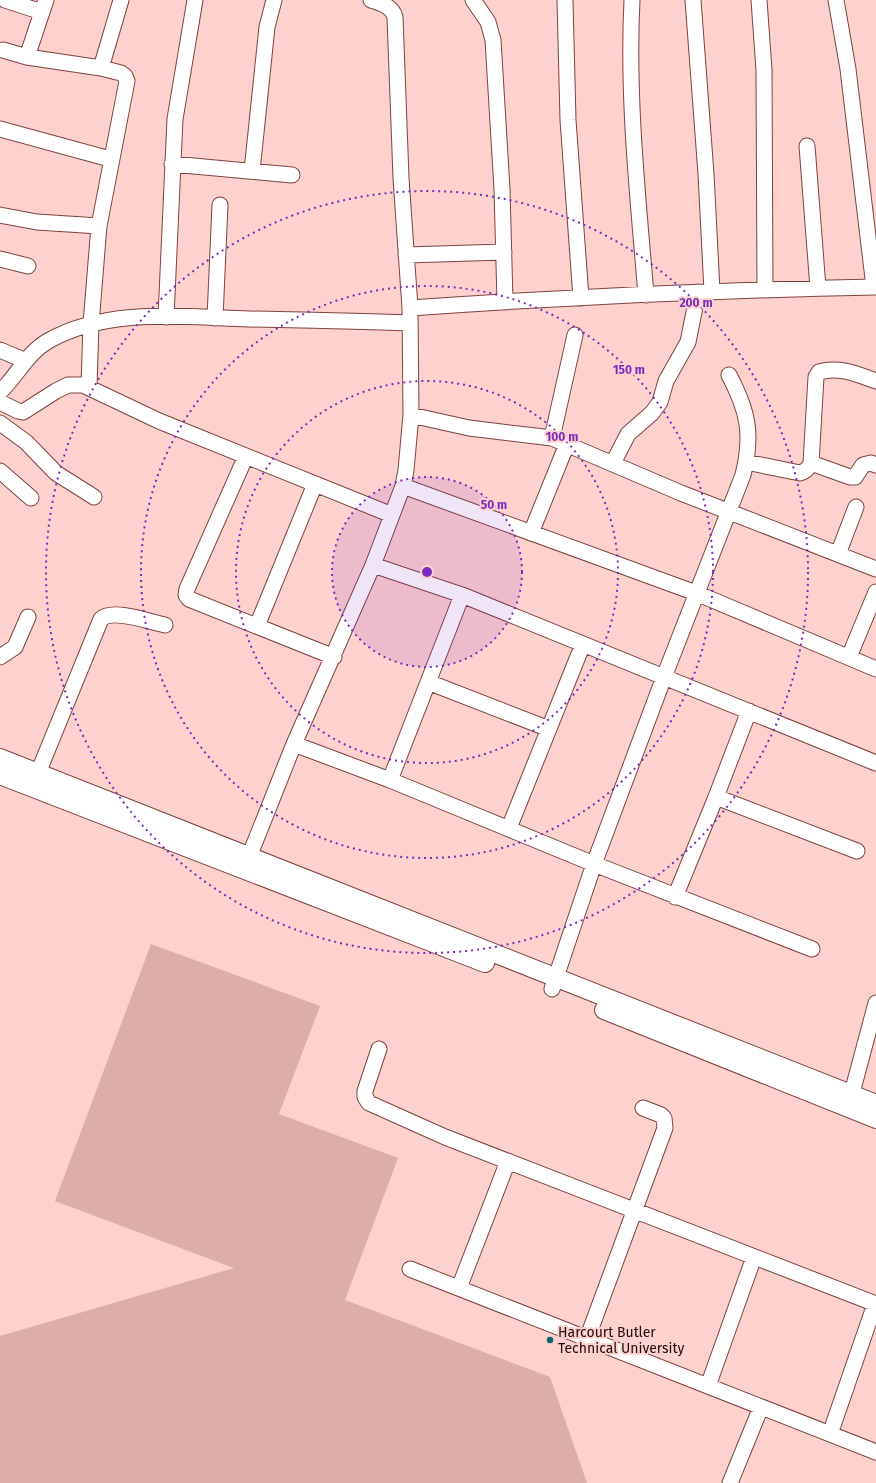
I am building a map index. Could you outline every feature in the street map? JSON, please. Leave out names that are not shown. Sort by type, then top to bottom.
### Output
[{"type":"street","points":[[5,0],[44,6],[27,56]]},
{"type":"street","points":[[101,68],[121,0]]},
{"type":"street","points":[[166,317],[175,119],[180,82],[195,0]]},
{"type":"street","points":[[252,171],[267,27],[274,0]]},
{"type":"street","points":[[248,862],[294,744],[334,657],[373,565],[403,486],[406,470],[411,415],[410,315],[395,17],[393,11],[386,6],[371,0]]},
{"type":"street","points":[[473,0],[488,22],[493,40],[504,252],[505,301]]},
{"type":"street","points":[[565,0],[571,171],[581,298]]},
{"type":"street","points":[[632,0],[630,47],[633,120],[646,295]]},
{"type":"street","points":[[613,463],[628,434],[657,408],[666,381],[685,350],[705,292],[706,174],[693,0]]},
{"type":"street","points":[[759,0],[764,70],[765,289]]},
{"type":"street","points":[[0,392],[13,356],[91,324],[119,318],[410,315],[505,301],[765,289],[875,287],[848,69],[836,0]]},
{"type":"street","points":[[3,50],[27,56],[101,68],[122,73],[127,81],[110,159],[99,226],[91,324],[89,386]]},
{"type":"street","points":[[0,129],[110,159]]},
{"type":"street","points":[[807,146],[818,288]]},
{"type":"street","points":[[172,164],[292,175]]},
{"type":"street","points":[[215,318],[220,205]]},
{"type":"street","points":[[0,215],[37,222],[99,226]]},
{"type":"street","points":[[406,255],[504,252]]},
{"type":"street","points":[[0,259],[28,266]]},
{"type":"street","points":[[552,438],[575,335]]},
{"type":"street","points":[[746,462],[800,473],[809,468],[811,463],[816,377],[819,372],[843,370],[876,381]]},
{"type":"street","points":[[554,984],[594,864],[664,676],[743,475],[746,462],[746,417],[740,397],[728,375]]},
{"type":"street","points":[[0,402],[23,412],[28,410],[49,394],[68,385],[76,384],[89,386],[144,415],[392,515]]},
{"type":"street","points":[[411,415],[469,428],[552,438],[681,493],[876,569]]},
{"type":"street","points":[[0,423],[26,442],[56,473],[94,496]]},
{"type":"street","points":[[531,533],[567,444]]},
{"type":"street","points":[[246,456],[187,589],[186,595],[189,599],[334,657]]},
{"type":"street","points":[[811,463],[850,477],[856,477],[863,466],[871,463],[876,465]]},
{"type":"street","points":[[0,472],[31,498]]},
{"type":"street","points":[[257,626],[315,484]]},
{"type":"street","points":[[403,486],[696,593],[876,669]]},
{"type":"street","points":[[838,554],[856,507]]},
{"type":"street","points":[[373,565],[462,595],[749,710],[876,763]]},
{"type":"street","points":[[849,658],[876,592]]},
{"type":"street","points":[[390,780],[462,595]]},
{"type":"street","points":[[38,773],[101,619],[105,616],[116,614],[165,625]]},
{"type":"street","points":[[0,658],[15,647],[28,617]]},
{"type":"street","points":[[509,828],[583,644]]},
{"type":"street","points":[[428,682],[549,729]]},
{"type":"street","points":[[676,897],[749,710]]},
{"type":"street","points":[[294,744],[390,780],[676,897],[812,949]]},
{"type":"street","points":[[0,758],[38,773],[164,830]]},
{"type":"street","points":[[0,775],[164,830],[248,862],[849,1101],[876,1119]]},
{"type":"street","points":[[716,797],[857,851]]},
{"type":"street","points":[[849,1101],[876,1003]]},
{"type":"street","points":[[379,1049],[365,1091],[365,1097],[369,1103],[445,1137],[875,1304],[830,1434]]},
{"type":"street","points":[[849,1101],[876,1104]]},
{"type":"street","points":[[586,1338],[666,1122],[661,1115],[643,1108]]},
{"type":"street","points":[[459,1288],[508,1161]]},
{"type":"street","points":[[708,1386],[754,1257]]},
{"type":"street","points":[[410,1269],[876,1452]]},
{"type":"street","points":[[730,1483],[761,1406]]},
{"type":"shaded area","points":[[151,944],[320,1006],[279,1114],[398,1158],[345,1300],[550,1377],[587,1483],[0,1483],[0,1336],[234,1268],[55,1201]]},
{"type":"place","name":"Harcourt Butler Technical University","points":[[550,1340]]}]
